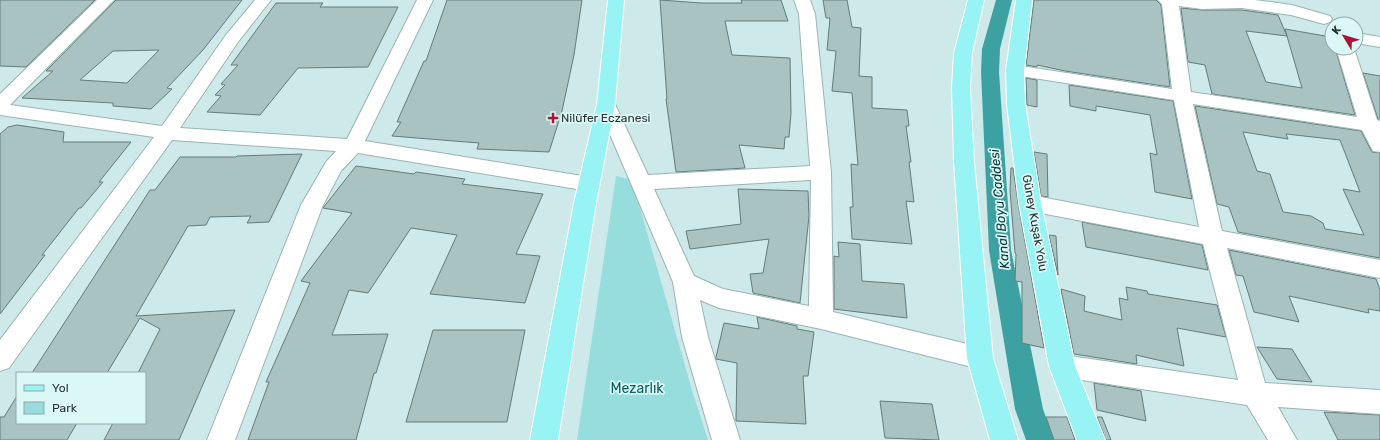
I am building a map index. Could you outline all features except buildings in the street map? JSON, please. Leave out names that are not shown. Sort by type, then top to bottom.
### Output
[{"type":"main road","points":[[544,440],[589,184],[606,104],[616,0]]},
{"type":"main road","points":[[976,0],[963,53],[961,88],[964,162],[980,358],[1004,440]]},
{"type":"main road","name":"Güney Kuşak Yolu","points":[[1024,0],[1015,70],[1016,104],[1030,203],[1062,366],[1091,440]]},
{"type":"street","points":[[0,104],[106,0]]},
{"type":"street","points":[[4,349],[166,133],[232,39],[263,0]]},
{"type":"street","points":[[221,440],[312,205],[333,167],[354,146],[425,0]]},
{"type":"street","points":[[802,0],[807,14],[821,172],[821,319]]},
{"type":"street","points":[[1166,0],[1202,4],[1242,3],[1292,10],[1324,22]]},
{"type":"street","points":[[1170,0],[1182,96],[1213,238],[1255,394],[1283,440]]},
{"type":"street","points":[[1314,0],[1324,16]]},
{"type":"street","points":[[1364,39],[1380,42]]},
{"type":"street","points":[[1348,56],[1375,126],[1380,146]]},
{"type":"street","points":[[1015,70],[1375,126]]},
{"type":"street","points":[[606,104],[686,282],[695,337],[726,440]]},
{"type":"street","points":[[0,109],[166,133],[354,146],[589,184]]},
{"type":"street","points":[[642,183],[821,172]]},
{"type":"street","points":[[1030,203],[1380,269]]},
{"type":"street","points":[[686,282],[719,298],[821,319],[980,358]]},
{"type":"street","points":[[1062,366],[1255,394],[1380,402]]},
{"type":"green space","name":"Mezarlık","points":[[616,176],[632,180],[692,390],[708,440],[577,440]]},
{"type":"waterway","name":"Kanal Boyu Caddesi","points":[[1004,0],[991,49],[990,72],[1000,250],[1029,409],[1040,440]]},
{"type":"place","name":"Nilüfer Eczanesi","points":[[553,118]]}]
